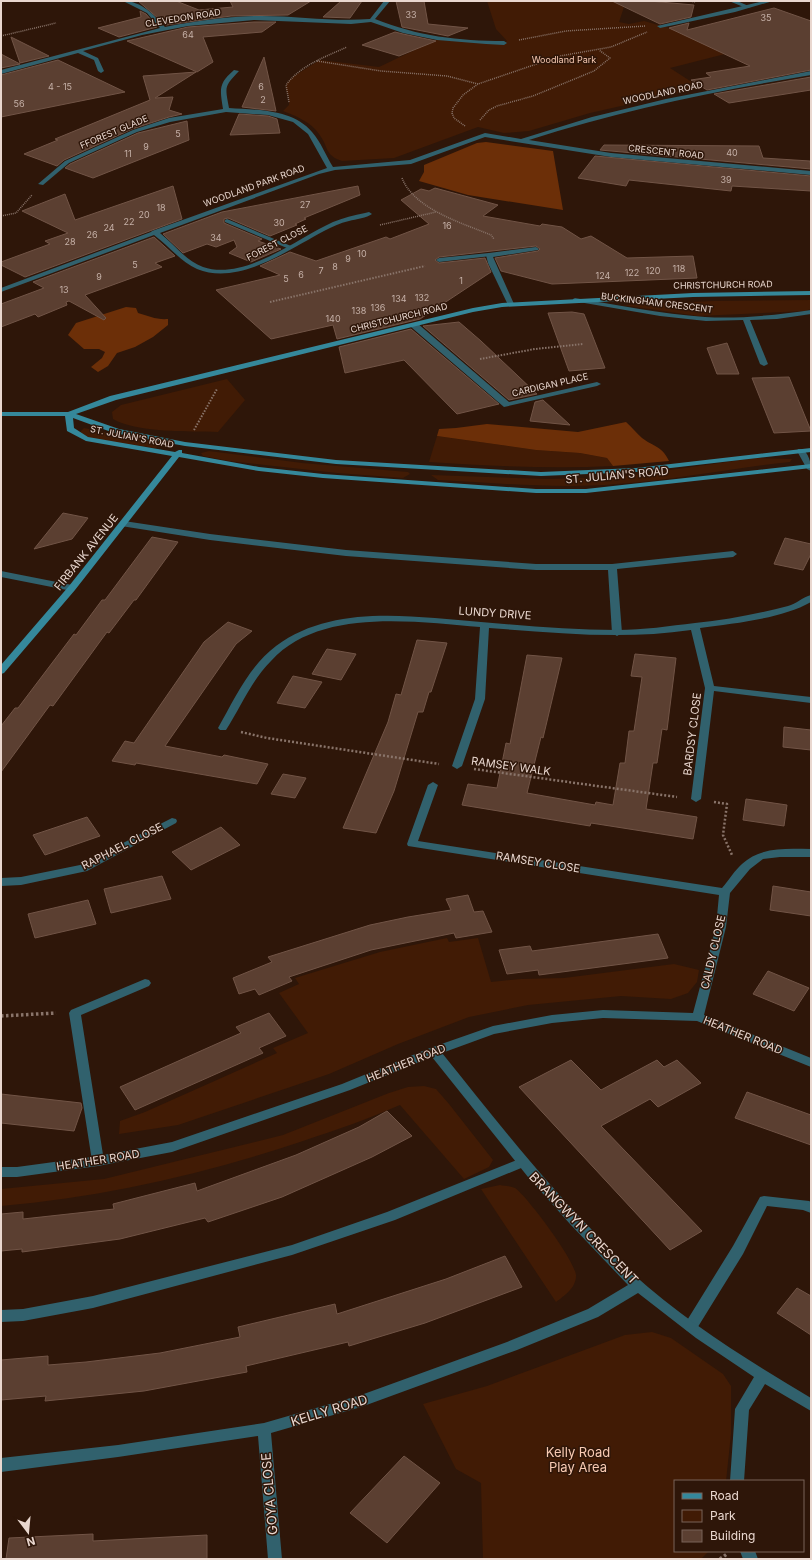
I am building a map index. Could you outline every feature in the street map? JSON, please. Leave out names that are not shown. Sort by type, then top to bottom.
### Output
[{"type":"street","points":[[126,1],[149,12],[164,28]]},
{"type":"street","points":[[387,1],[372,20],[399,32],[417,36],[467,42],[504,43]]},
{"type":"street","points":[[732,1],[748,7]]},
{"type":"street","points":[[660,26],[770,1]]},
{"type":"street","name":"CLEVEDON ROAD","points":[[1,72],[164,28],[241,19],[351,22],[372,20]]},
{"type":"street","points":[[78,51],[96,59],[101,71]]},
{"type":"street","points":[[226,110],[222,85],[236,71]]},
{"type":"street","name":"WOODLAND ROAD","points":[[521,141],[584,121],[634,108],[811,74]]},
{"type":"street","name":"FFOREST GLADE","points":[[41,184],[67,162],[139,129],[169,120],[226,110],[245,110],[275,114],[295,121],[307,130],[331,169]]},
{"type":"street","name":"WOODLAND PARK ROAD","points":[[1,290],[312,174],[331,169],[414,162],[481,135],[521,141]]},
{"type":"street","name":"CRESCENT ROAD","points":[[521,141],[611,155],[811,173]]},
{"type":"street","name":"FOREST CLOSE","points":[[154,232],[195,265],[218,272],[245,269],[341,221],[369,214]]},
{"type":"street","points":[[227,221],[290,247]]},
{"type":"street","points":[[439,260],[536,249]]},
{"type":"street","points":[[489,255],[491,263],[510,304]]},
{"type":"street","name":"CHRISTCHURCH ROAD","points":[[1,414],[69,414],[103,401],[223,370],[481,308],[510,304],[693,294],[811,293]]},
{"type":"street","name":"BUCKINGHAM CRESCENT","points":[[573,300],[691,318],[746,318],[786,316],[811,312]]},
{"type":"street","points":[[746,318],[764,364]]},
{"type":"street","points":[[414,325],[459,364]]},
{"type":"street","name":"CARDIGAN PLACE","points":[[459,364],[507,405],[597,384]]},
{"type":"street","name":"ST. JULIAN'S ROAD","points":[[810,467],[586,491],[536,491],[322,476],[177,456],[86,440],[70,429],[69,414],[117,431],[185,444],[336,462],[541,474],[601,473],[811,450]]},
{"type":"street","name":"FIRBANK AVENUE","points":[[1,671],[124,524],[185,444]]},
{"type":"street","points":[[801,451],[810,467]]},
{"type":"street","points":[[425,483],[426,468]]},
{"type":"street","points":[[124,524],[210,537],[346,553],[536,567],[612,567],[733,554]]},
{"type":"street","points":[[612,567],[617,633]]},
{"type":"street","points":[[1,574],[72,588]]},
{"type":"street","name":"LUNDY DRIVE","points":[[223,728],[253,676],[268,657],[289,641],[311,631],[342,621],[366,618],[407,619],[617,633],[653,632],[776,612],[795,607],[811,598]]},
{"type":"street","points":[[457,766],[480,699],[485,625]]},
{"type":"street","name":"BARDSY CLOSE","points":[[695,626],[710,688],[696,799]]},
{"type":"street","points":[[710,688],[811,700]]},
{"type":"street","name":"RAMSEY CLOSE","points":[[433,785],[412,844],[725,892]]},
{"type":"street","name":"RAPHAEL CLOSE","points":[[1,882],[21,881],[82,868],[172,821]]},
{"type":"street","points":[[725,892],[746,866],[760,856],[780,853],[811,854]]},
{"type":"street","name":"CALDY CLOSE","points":[[698,1017],[721,927],[725,892]]},
{"type":"street","points":[[98,1161],[75,1013],[145,983]]},
{"type":"street","name":"HEATHER ROAD","points":[[1,1172],[17,1172],[98,1161],[172,1147],[346,1087],[434,1051],[493,1030],[552,1019],[603,1014],[698,1017],[811,1063]]},
{"type":"street","name":"BRANGWYN CRESCENT","points":[[434,1051],[522,1163],[568,1215],[638,1286],[691,1326],[762,1376],[811,1405]]},
{"type":"street","points":[[1,1316],[23,1315],[93,1302],[292,1250],[392,1216],[522,1163]]},
{"type":"street","points":[[691,1326],[738,1250],[764,1201],[805,1205],[811,1208]]},
{"type":"street","name":"KELLY ROAD","points":[[1,1466],[264,1430],[361,1401],[512,1346],[593,1313],[638,1286]]},
{"type":"street","points":[[737,1480],[742,1409],[762,1376]]},
{"type":"street","name":"GOYA CLOSE","points":[[264,1430],[275,1559]]},
{"type":"path","points":[[1,36],[56,23]]},
{"type":"path","points":[[504,43],[566,31],[660,26]]},
{"type":"path","points":[[467,126],[456,120],[452,111],[461,97],[478,84],[560,56],[598,50],[620,44],[660,26]]},
{"type":"path","points":[[275,114],[286,109],[289,105],[289,97],[286,88],[287,83],[294,76],[317,61],[347,47]]},
{"type":"path","points":[[477,122],[489,110],[497,106],[532,96],[562,82],[594,72],[610,58],[598,50]]},
{"type":"path","points":[[317,61],[381,71],[447,76],[478,84]]},
{"type":"path","points":[[401,164],[404,187],[436,212],[483,232]]},
{"type":"path","points":[[1,216],[16,213],[41,184]]},
{"type":"path","points":[[376,226],[436,212]]},
{"type":"path","points":[[270,302],[431,265],[439,260]]},
{"type":"path","points":[[459,364],[498,354],[582,344]]},
{"type":"path","points":[[185,444],[224,378],[223,370]]},
{"type":"path","name":"RAMSEY WALK","points":[[223,728],[267,738],[727,804],[723,835],[730,853],[746,866]]},
{"type":"path","points":[[1,1016],[75,1013]]},
{"type":"path","points":[[720,1559],[729,1552]]},
{"type":"green space","name":"Woodland Park","points":[[487,1],[626,1],[619,22],[629,24],[644,21],[669,28],[725,54],[670,68],[701,88],[590,113],[529,131],[504,133],[478,127],[394,158],[342,161],[336,159],[329,153],[322,139],[312,126],[298,117],[283,111],[289,105],[289,97],[286,88],[287,83],[294,76],[320,60],[379,67],[438,39],[504,43],[507,41],[496,29]]},
{"type":"green space","points":[[811,300],[811,309],[805,311],[698,316],[622,305],[714,301]]},
{"type":"green space","points":[[227,379],[245,400],[218,432],[149,429],[123,424],[113,419],[112,412],[121,405]]},
{"type":"green space","points":[[84,428],[159,443],[162,445],[155,448],[94,439],[81,435],[81,431]]},
{"type":"green space","points":[[437,436],[536,450],[580,453],[607,458],[613,466],[521,467],[429,462]]},
{"type":"green space","points":[[209,451],[302,463],[408,472],[410,474],[403,478],[337,473],[229,461],[203,456],[201,453]]},
{"type":"green space","points":[[756,458],[792,459],[790,462],[682,477],[595,485],[528,485],[438,480],[431,475],[547,479],[620,477]]},
{"type":"green space","points":[[447,938],[449,942],[478,938],[491,982],[521,979],[564,978],[674,964],[699,970],[697,982],[688,993],[671,999],[621,996],[528,1005],[469,1017],[398,1044],[329,1074],[178,1125],[119,1134],[120,1121],[145,1112],[277,1053],[273,1048],[308,1033],[279,993],[299,984],[295,978],[380,952]]},
{"type":"green space","points":[[424,1086],[436,1089],[449,1104],[493,1160],[489,1167],[464,1179],[400,1105],[303,1141],[192,1174],[78,1197],[1,1206],[1,1189],[104,1179],[283,1135],[389,1093],[408,1087]]},
{"type":"green space","points":[[500,1185],[515,1188],[530,1203],[569,1258],[576,1276],[574,1284],[569,1291],[556,1302],[481,1189]]},
{"type":"green space","name":"Kelly Road Play Area","points":[[652,1332],[671,1338],[723,1374],[731,1386],[731,1434],[726,1480],[674,1480],[674,1552],[708,1552],[701,1559],[483,1559],[481,1483],[456,1469],[423,1404],[487,1386],[625,1335]]},
{"type":"shaded area","points":[[486,142],[553,151],[563,210],[468,195],[419,181],[424,172],[424,165],[477,143]]},
{"type":"shaded area","points":[[126,307],[136,308],[138,313],[160,319],[168,319],[168,325],[153,337],[135,347],[117,353],[108,366],[98,372],[91,367],[102,358],[105,352],[99,349],[84,349],[68,335],[76,323]]},
{"type":"shaded area","points":[[626,422],[642,438],[664,452],[669,461],[613,466],[607,458],[580,453],[536,450],[437,436],[439,429],[487,424],[578,432]]},
{"type":"building","points":[[138,1],[176,1],[199,10],[233,7],[230,1],[311,1],[288,15],[231,16],[166,25]]},
{"type":"building","points":[[341,1],[362,1],[350,18],[323,17]]},
{"type":"building","points":[[396,1],[424,1],[428,24],[468,28],[448,36],[402,27]]},
{"type":"building","points":[[612,1],[649,1],[694,5],[691,17],[660,24]]},
{"type":"building","points":[[774,8],[811,21],[811,70],[707,90],[691,80],[711,77],[706,73],[750,66],[669,28],[689,23],[687,30]]},
{"type":"building","points":[[140,11],[146,14],[157,27],[119,37],[98,28],[141,17]]},
{"type":"building","points":[[254,22],[276,22],[262,32],[203,37],[213,62],[197,72],[127,41],[188,27]]},
{"type":"building","points":[[395,32],[436,41],[399,56],[362,45]]},
{"type":"building","points":[[11,37],[49,56],[20,63]]},
{"type":"building","points":[[1,54],[20,64],[1,68]]},
{"type":"building","points":[[264,57],[273,97],[276,111],[242,107]]},
{"type":"building","points":[[58,60],[125,92],[1,117],[1,75]]},
{"type":"building","points":[[196,72],[155,98],[173,97],[169,110],[182,114],[132,129],[64,160],[57,166],[24,154],[58,140],[55,139],[150,100],[143,76]]},
{"type":"building","points":[[811,77],[811,90],[729,103],[714,94]]},
{"type":"building","points":[[239,114],[268,116],[277,119],[280,133],[230,135]]},
{"type":"building","points":[[187,121],[189,140],[93,178],[65,168],[70,164],[138,133]]},
{"type":"building","points":[[604,145],[759,146],[763,158],[810,161],[811,169],[600,150]]},
{"type":"building","points":[[595,156],[811,176],[811,191],[732,186],[731,191],[629,180],[626,186],[578,178]]},
{"type":"building","points":[[173,186],[182,219],[25,277],[1,265],[1,262],[50,244],[45,241],[68,233],[22,211],[65,194],[75,220]]},
{"type":"building","points":[[358,186],[360,195],[304,218],[306,219],[295,224],[297,225],[270,236],[228,218],[224,219],[224,223],[262,239],[258,241],[281,249],[251,262],[229,253],[237,247],[234,240],[216,247],[207,244],[183,253],[163,234],[222,212]]},
{"type":"building","points":[[435,188],[498,205],[483,216],[540,226],[542,224],[562,227],[581,239],[591,236],[627,258],[693,256],[697,278],[552,284],[501,271],[495,258],[538,251],[540,249],[536,246],[439,257],[435,260],[439,263],[485,258],[491,272],[420,319],[337,339],[333,325],[271,339],[216,290],[280,275],[260,266],[290,252],[316,261],[386,237],[390,239],[429,224],[401,200],[421,189],[429,191]]},
{"type":"building","points":[[154,237],[175,256],[155,263],[162,267],[85,295],[106,318],[104,320],[69,301],[66,302],[67,305],[38,317],[35,314],[1,327],[1,304],[44,288],[33,282]]},
{"type":"building","points":[[572,312],[584,314],[605,368],[569,371],[548,313]]},
{"type":"building","points":[[459,322],[537,394],[509,400],[423,326]]},
{"type":"building","points":[[411,329],[499,404],[457,414],[404,360],[345,373],[339,347]]},
{"type":"building","points":[[727,343],[739,374],[717,374],[707,348]]},
{"type":"building","points":[[789,377],[811,431],[774,433],[752,378]]},
{"type":"building","points":[[543,400],[570,425],[530,421],[535,402]]},
{"type":"building","points":[[63,513],[88,518],[72,539],[34,549]]},
{"type":"building","points":[[152,537],[178,542],[136,600],[134,600],[109,633],[107,632],[53,706],[50,705],[1,772],[1,726],[15,708],[18,708],[74,634],[76,635],[102,600],[105,600]]},
{"type":"building","points":[[785,538],[811,544],[811,554],[803,570],[774,564]]},
{"type":"building","points":[[228,622],[252,631],[236,644],[165,746],[222,757],[224,755],[268,764],[257,784],[136,763],[135,765],[112,761],[125,741],[134,743],[204,642]]},
{"type":"building","points":[[417,640],[447,643],[423,712],[418,712],[394,791],[376,833],[343,828],[388,722],[396,694],[401,695]]},
{"type":"building","points":[[327,649],[356,654],[341,680],[312,674]]},
{"type":"building","points":[[635,654],[676,658],[667,730],[662,729],[657,763],[653,763],[646,809],[697,817],[693,839],[591,823],[590,826],[462,805],[468,784],[497,788],[506,743],[510,744],[527,655],[562,658],[543,738],[541,737],[527,793],[595,805],[596,802],[613,805],[620,763],[625,763],[629,731],[634,731],[642,677],[631,676]]},
{"type":"building","points":[[293,676],[322,682],[305,708],[277,703]]},
{"type":"building","points":[[784,727],[811,730],[811,750],[783,747]]},
{"type":"building","points":[[283,774],[306,778],[295,798],[271,794]]},
{"type":"building","points":[[746,799],[787,805],[784,826],[743,820]]},
{"type":"building","points":[[87,817],[100,836],[45,855],[33,835]]},
{"type":"building","points":[[221,827],[240,845],[191,870],[172,852]]},
{"type":"building","points":[[162,876],[171,899],[111,913],[104,889]]},
{"type":"building","points":[[773,886],[811,892],[811,916],[770,910]]},
{"type":"building","points":[[468,895],[474,912],[483,911],[492,932],[456,938],[454,933],[371,950],[289,977],[292,981],[259,995],[255,989],[239,994],[233,978],[272,962],[268,957],[370,925],[451,910],[446,899]]},
{"type":"building","points":[[88,900],[96,924],[35,938],[28,914]]},
{"type":"building","points":[[658,934],[668,958],[539,975],[538,970],[507,974],[499,950],[530,946],[532,951]]},
{"type":"building","points":[[768,971],[809,988],[794,1011],[753,994]]},
{"type":"building","points":[[269,1013],[286,1036],[259,1048],[263,1053],[135,1110],[120,1087],[241,1033],[236,1027]]},
{"type":"building","points":[[571,1060],[601,1090],[657,1060],[664,1067],[677,1060],[701,1083],[658,1107],[650,1099],[601,1126],[702,1231],[670,1250],[519,1087]]},
{"type":"building","points":[[747,1092],[811,1115],[811,1145],[735,1118]]},
{"type":"building","points":[[1,1094],[81,1103],[82,1108],[74,1131],[1,1123]]},
{"type":"building","points":[[387,1111],[412,1136],[372,1157],[282,1197],[208,1222],[205,1218],[120,1239],[22,1252],[22,1249],[1,1251],[1,1214],[23,1212],[23,1219],[114,1209],[113,1204],[195,1183],[197,1191],[296,1155],[359,1127]]},
{"type":"building","points":[[505,1256],[522,1287],[425,1323],[349,1346],[348,1342],[246,1366],[247,1372],[144,1391],[45,1401],[46,1396],[1,1400],[1,1360],[48,1356],[48,1365],[86,1362],[160,1353],[240,1337],[238,1327],[335,1304],[337,1314],[446,1279]]},
{"type":"building","points":[[797,1288],[811,1296],[811,1335],[777,1313]]},
{"type":"building","points":[[404,1456],[440,1483],[387,1543],[350,1513]]},
{"type":"building","points":[[93,1534],[93,1541],[207,1535],[207,1559],[6,1559],[9,1538]]}]
